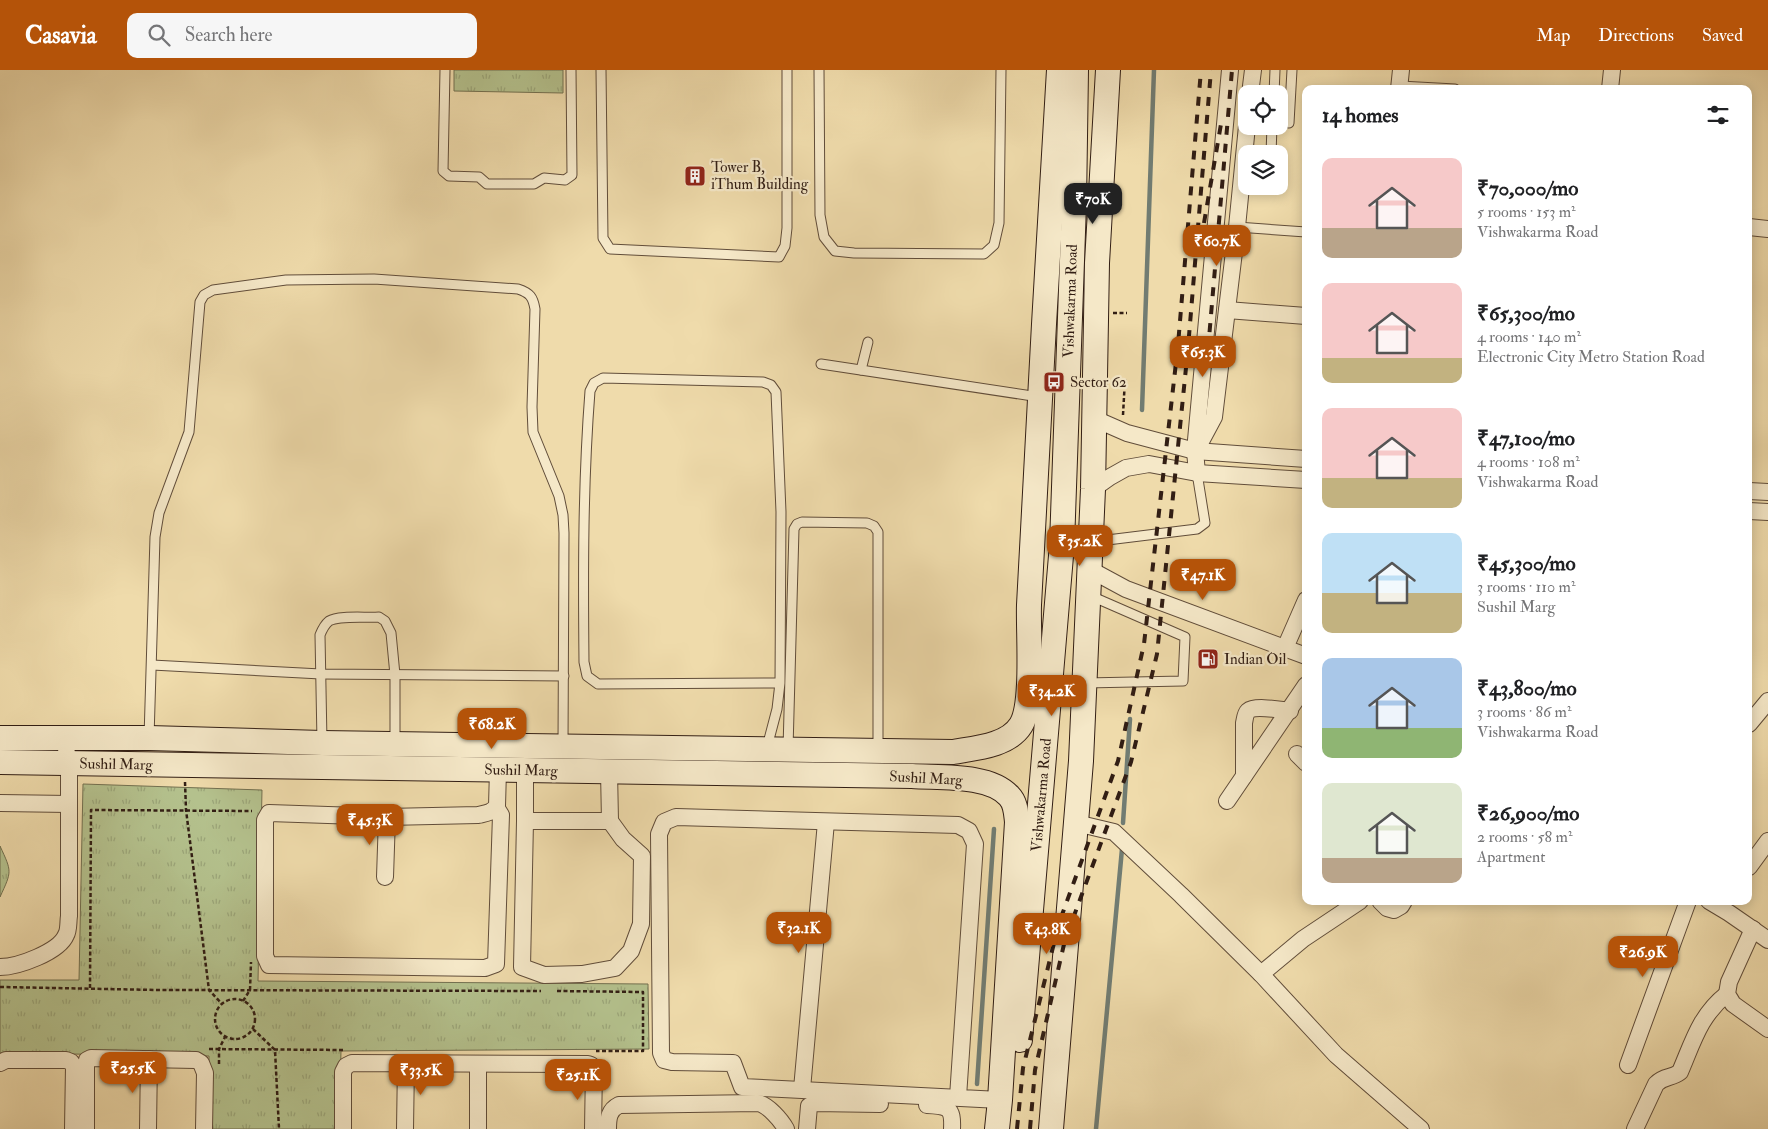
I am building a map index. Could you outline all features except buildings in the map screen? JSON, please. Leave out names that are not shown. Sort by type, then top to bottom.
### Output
[{"type":"street","points":[[1026,714],[1039,397],[1059,70]]},
{"type":"street","name":"Vishwakarma Road","points":[[1012,1129],[1015,995],[1050,691],[1061,559],[1074,204],[1076,70]]},
{"type":"street","name":"Vishwakarma Road","points":[[1051,1129],[1081,761],[1093,489],[1097,262],[1108,70]]},
{"type":"street","points":[[1197,473],[1195,451],[1230,70]]},
{"type":"street","points":[[1251,85],[1253,70]]},
{"type":"street","points":[[1610,85],[1612,70]]},
{"type":"street","points":[[1195,451],[1214,417],[1241,195]]},
{"type":"street","points":[[1074,204],[1076,213],[1084,219],[1091,219],[1095,216],[1100,205]]},
{"type":"street","points":[[1752,227],[1768,229]]},
{"type":"street","points":[[1072,261],[1075,253],[1080,249],[1086,248],[1095,255],[1097,262]]},
{"type":"street","points":[[1227,310],[1302,316]]},
{"type":"street","points":[[1095,419],[1127,433],[1195,451],[1302,459]]},
{"type":"street","points":[[1093,489],[1126,468],[1149,464],[1197,473],[1302,480]]},
{"type":"street","points":[[1752,491],[1768,492]]},
{"type":"street","points":[[1752,511],[1768,512]]},
{"type":"street","points":[[1032,558],[1061,559]]},
{"type":"street","points":[[1089,569],[1126,589],[1302,654]]},
{"type":"street","points":[[1285,648],[1302,609]]},
{"type":"street","name":"Sushil Marg","points":[[0,762],[184,765],[393,756],[562,746],[953,752],[992,745],[1014,733],[1021,725],[1026,714],[1050,691]]},
{"type":"street","points":[[1228,802],[1302,692]]},
{"type":"street","points":[[1752,720],[1768,701]]},
{"type":"street","points":[[1244,776],[1244,723],[1248,711],[1254,708],[1290,711]]},
{"type":"street","name":"Sushil Marg","points":[[0,738],[149,738],[322,743],[393,756],[498,770],[912,776],[982,780]]},
{"type":"street","points":[[0,967],[21,965],[61,945],[67,934],[69,916],[69,763],[64,739]]},
{"type":"street","points":[[980,747],[986,752],[989,761],[986,775],[982,780],[1002,790],[1010,797],[1016,810],[1017,822],[1015,995],[997,1129]]},
{"type":"street","points":[[496,807],[501,815],[496,964],[484,968],[270,965],[265,956],[266,820],[269,813],[387,816],[478,815],[492,812],[496,807],[497,806],[498,770]]},
{"type":"street","points":[[525,770],[522,967],[544,975],[582,974],[614,968],[631,952],[641,924],[642,856],[623,839],[610,821],[609,772]]},
{"type":"street","points":[[0,803],[69,804]]},
{"type":"street","points":[[385,877],[387,816]]},
{"type":"street","points":[[958,1097],[975,844],[969,831],[958,825],[676,817],[664,822],[659,834],[661,1053],[664,1060],[672,1062],[732,1063],[742,1087],[1000,1100]]},
{"type":"street","points":[[525,821],[610,821]]},
{"type":"street","points":[[802,1090],[826,822]]},
{"type":"street","points":[[1076,823],[1114,832],[1262,974],[1336,1055],[1421,1129]]},
{"type":"street","points":[[1752,863],[1768,841]]},
{"type":"street","points":[[1262,974],[1303,939],[1354,905]]},
{"type":"street","points":[[1384,905],[1394,910],[1402,905]]},
{"type":"street","points":[[1628,1064],[1687,905]]},
{"type":"street","points":[[1720,905],[1768,940]]},
{"type":"street","points":[[1753,929],[1728,982],[1727,994],[1733,1004],[1768,1029]]},
{"type":"street","points":[[1635,1129],[1656,1084],[1662,1078],[1674,1076],[1680,1072],[1699,1028],[1709,1011],[1727,994]]},
{"type":"street","points":[[86,1129],[87,1060],[91,1058],[196,1060],[201,1063],[205,1073],[204,1129]]},
{"type":"street","points":[[148,1129],[149,1059]]},
{"type":"street","points":[[0,1063],[6,1060],[66,1060],[71,1062],[74,1066],[73,1129]]},
{"type":"street","points":[[343,1129],[344,1072],[346,1066],[352,1063],[592,1065],[594,1068],[593,1129]]},
{"type":"street","points":[[405,1129],[406,1063]]},
{"type":"street","points":[[478,1064],[478,1129]]},
{"type":"street","points":[[608,1129],[610,1112],[619,1104],[758,1103],[764,1106],[786,1129]]},
{"type":"street","points":[[807,1129],[809,1106],[814,1103],[942,1106],[951,1112],[953,1118],[952,1129]]},
{"type":"lane","points":[[444,70],[444,172],[449,176],[479,177],[487,184],[534,184],[544,178],[566,180],[572,175],[571,70]]},
{"type":"lane","points":[[601,70],[603,238],[610,249],[779,257],[785,246],[787,228],[787,70]]},
{"type":"lane","points":[[819,70],[820,215],[824,237],[835,251],[854,253],[984,254],[994,245],[999,223],[1001,70]]},
{"type":"lane","points":[[1274,85],[1275,70]]},
{"type":"lane","points":[[1288,123],[1292,70]]},
{"type":"lane","points":[[1400,82],[1424,85]]},
{"type":"lane","points":[[1237,227],[1302,232]]},
{"type":"lane","points":[[149,738],[155,537],[159,513],[189,432],[200,302],[204,295],[213,290],[286,280],[374,279],[518,289],[528,292],[533,299],[535,309],[532,432],[559,496],[563,515],[565,556],[562,746]]},
{"type":"lane","points":[[861,370],[868,342]]},
{"type":"lane","points":[[821,364],[1039,397]]},
{"type":"lane","points":[[777,749],[777,709],[780,683],[780,512],[776,392],[771,385],[763,382],[603,378],[594,383],[590,391],[584,474],[584,662],[587,676],[598,684],[780,683]]},
{"type":"lane","points":[[1090,542],[1197,529],[1205,523],[1197,473]]},
{"type":"lane","points":[[777,749],[794,529],[797,524],[802,522],[866,522],[874,526],[878,532],[878,751]]},
{"type":"lane","points":[[1084,683],[1183,681],[1185,637],[1088,595]]},
{"type":"lane","points":[[322,743],[320,635],[324,626],[336,618],[379,617],[385,621],[391,633],[395,675],[393,756]]},
{"type":"lane","points":[[152,665],[321,674],[564,676]]},
{"type":"path","points":[[1125,379],[1123,414],[1127,433]]},
{"type":"path","points":[[184,765],[186,810],[209,990],[222,1004]]},
{"type":"path","points":[[90,988],[92,810],[252,810]]},
{"type":"path","points":[[243,1001],[250,990],[251,960]]},
{"type":"path","points":[[0,987],[545,991]]},
{"type":"path","points":[[555,991],[643,992],[643,1051],[595,1051]]},
{"type":"path","points":[[230,1000],[243,1001],[250,1006],[255,1013],[256,1021],[249,1035],[242,1039],[234,1040],[225,1037],[216,1026],[215,1018],[217,1010],[222,1004],[230,1000]]},
{"type":"path","points":[[253,1029],[275,1050],[279,1129]]},
{"type":"path","points":[[209,1049],[346,1050]]},
{"type":"green space","points":[[454,70],[563,70],[563,93],[454,91]]},
{"type":"green space","points":[[83,784],[262,790],[258,981],[648,984],[649,1049],[341,1051],[339,1129],[208,1129],[209,1056],[0,1053],[0,980],[79,980]]},
{"type":"green space","points":[[0,846],[7,861],[9,872],[7,882],[0,897]]},
{"type":"waterway","points":[[1142,410],[1154,70]]},
{"type":"waterway","points":[[1123,823],[1130,719]]},
{"type":"waterway","points":[[977,1084],[994,829]]},
{"type":"waterway","points":[[1096,1129],[1122,849]]},
{"type":"railway","points":[[1017,1129],[1023,1068],[1059,923],[1118,761],[1144,644],[1178,345],[1201,70]]},
{"type":"railway","points":[[1030,1129],[1035,1070],[1065,940],[1131,762],[1157,654],[1188,348],[1211,70]]},
{"type":"railway","points":[[1208,350],[1232,70]]},
{"type":"railway","points":[[1204,223],[1221,124]]},
{"type":"place","name":"Tower B, iThum Building","points":[[695,176]]},
{"type":"place","name":"Sector 62","points":[[1054,382]]},
{"type":"place","name":"Indian Oil","points":[[1208,659]]}]
